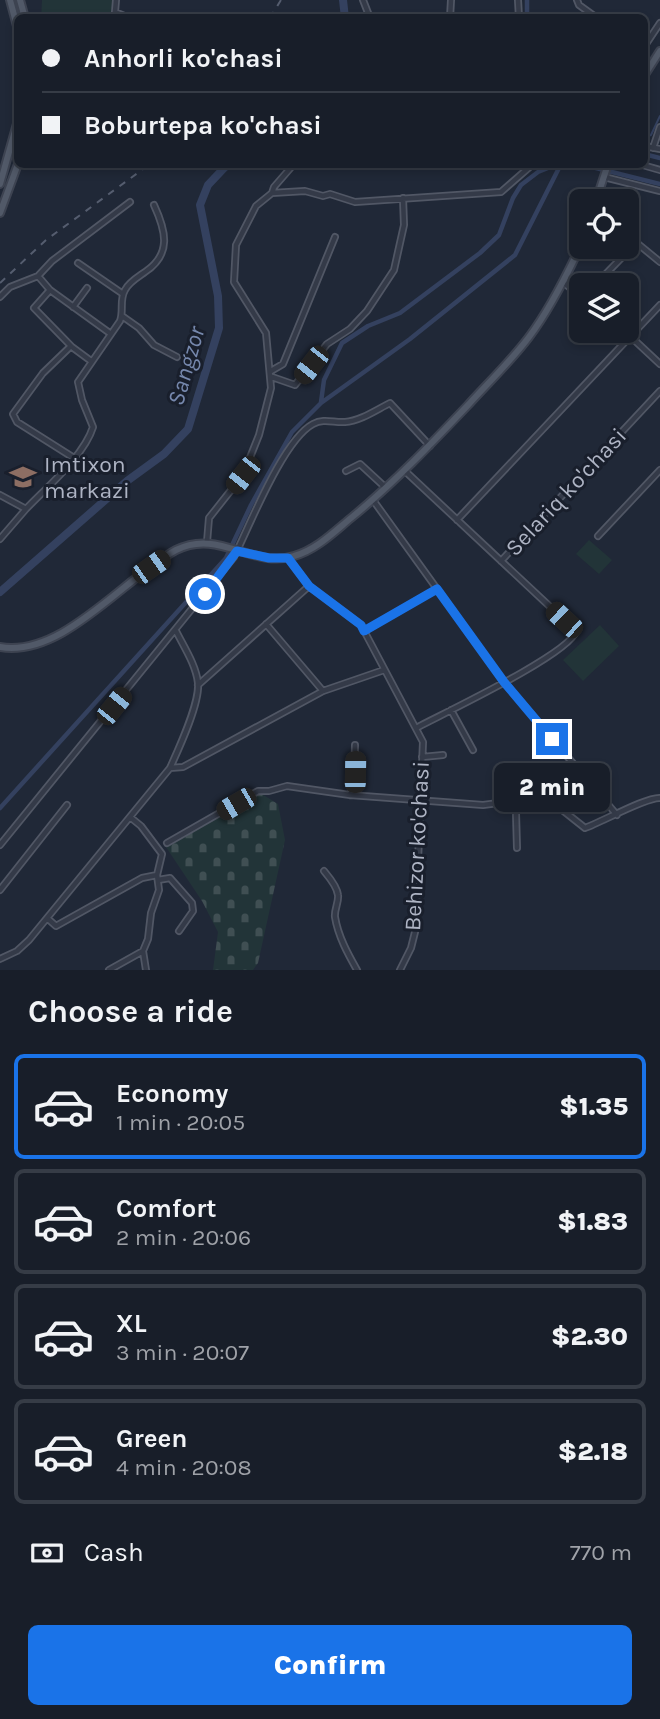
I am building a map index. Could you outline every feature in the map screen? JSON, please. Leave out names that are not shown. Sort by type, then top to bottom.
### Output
[{"type":"main road","points":[[648,70],[660,51]]},
{"type":"main road","points":[[0,184],[14,137]]},
{"type":"main road","points":[[0,213],[17,168]]},
{"type":"main road","points":[[600,189],[607,168]]},
{"type":"main road","points":[[0,647],[28,648],[47,641],[73,625],[163,558],[188,545],[207,542],[269,558],[288,558],[317,545],[405,471],[519,350],[539,322],[574,259]]},
{"type":"street","points":[[577,0],[579,5],[591,14]]},
{"type":"street","points":[[648,41],[660,23]]},
{"type":"street","points":[[653,148],[660,127]]},
{"type":"street","points":[[648,147],[660,149]]},
{"type":"street","points":[[207,542],[209,518],[243,475],[259,435],[271,388],[266,333],[234,282],[236,245],[256,206],[272,193],[291,168]]},
{"type":"street","points":[[272,193],[290,194],[304,191],[323,196],[330,194],[355,202],[501,192],[528,168]]},
{"type":"street","points":[[604,177],[660,191]]},
{"type":"street","points":[[271,374],[295,385],[327,344],[350,329],[367,311],[398,262],[404,225],[402,198]]},
{"type":"street","points":[[0,297],[10,287],[38,276],[52,261],[130,201]]},
{"type":"street","points":[[0,539],[74,458],[91,435],[93,427],[78,382],[122,316],[126,286],[163,255],[166,239],[155,205]]},
{"type":"street","points":[[271,374],[283,364],[335,237]]},
{"type":"street","points":[[639,245],[660,262]]},
{"type":"street","points":[[607,273],[620,259]]},
{"type":"street","points":[[78,263],[123,294]]},
{"type":"street","points":[[38,276],[50,290],[111,334]]},
{"type":"street","points":[[563,282],[569,287]]},
{"type":"street","points":[[74,307],[87,288]]},
{"type":"street","points":[[50,290],[34,307],[71,346],[91,361]]},
{"type":"street","points":[[639,327],[660,305]]},
{"type":"street","points":[[122,316],[139,328],[154,345],[177,357]]},
{"type":"street","points":[[457,520],[623,343]]},
{"type":"street","points":[[638,343],[660,364]]},
{"type":"street","points":[[71,346],[43,373],[13,414],[17,422],[74,458]]},
{"type":"street","name":"Selariq ko'chasi","points":[[501,561],[660,391]]},
{"type":"street","points":[[0,845],[237,551],[284,458],[298,437],[313,424],[334,420],[344,422],[390,403],[430,446]]},
{"type":"street","points":[[346,471],[360,464],[387,488]]},
{"type":"street","points":[[598,536],[660,470]]},
{"type":"street","points":[[405,471],[576,631],[574,638],[547,658],[416,728]]},
{"type":"street","points":[[0,495],[26,509]]},
{"type":"street","points":[[373,500],[504,682],[617,816]]},
{"type":"street","name":"Behizor ko'chasi","points":[[288,558],[309,586],[361,625],[423,742],[415,932],[411,948],[400,970]]},
{"type":"street","points":[[198,685],[309,586]]},
{"type":"street","points":[[364,631],[437,589]]},
{"type":"street","points":[[266,624],[323,691]]},
{"type":"street","points":[[0,959],[17,951],[47,918],[170,768],[184,736],[198,685],[193,664],[176,630]]},
{"type":"street","points":[[170,768],[183,767],[323,691],[384,670]]},
{"type":"street","points":[[451,710],[473,750]]},
{"type":"street","points":[[350,795],[354,786],[355,745]]},
{"type":"street","points":[[422,757],[443,755]]},
{"type":"street","points":[[167,843],[258,791],[270,792],[287,786],[350,795],[483,805],[538,798],[551,801],[585,828],[617,816],[648,799],[660,798]]},
{"type":"street","points":[[501,803],[512,795],[536,789],[545,788],[558,792]]},
{"type":"street","points":[[508,802],[516,813],[517,848]]},
{"type":"street","points":[[0,890],[67,805]]},
{"type":"street","points":[[130,817],[141,826],[162,854],[157,878],[159,890],[143,951],[146,970]]},
{"type":"street","points":[[324,871],[338,896],[334,914],[337,927],[348,956],[357,970]]},
{"type":"street","points":[[47,918],[56,926],[142,878],[170,878],[192,903],[193,911],[179,931]]},
{"type":"street","points":[[109,970],[143,951]]},
{"type":"green space","points":[[42,0],[114,0],[113,13],[116,14],[41,14]]},
{"type":"green space","points":[[589,540],[612,560],[599,574],[576,554]]},
{"type":"green space","points":[[600,625],[619,646],[583,681],[563,660]]},
{"type":"green space","points":[[260,793],[278,804],[285,840],[258,963],[253,970],[213,970],[218,932],[202,901],[166,847]]},
{"type":"waterway","name":"Sangzor","points":[[343,0],[345,14]]},
{"type":"waterway","points":[[527,0],[527,14]]},
{"type":"waterway","points":[[648,137],[660,116]]},
{"type":"waterway","points":[[648,155],[660,158]]},
{"type":"waterway","name":"Sangzor","points":[[0,592],[127,481],[164,454],[188,429],[219,328],[218,296],[200,205],[208,185],[224,168]]},
{"type":"waterway","points":[[321,402],[324,380],[342,343],[368,326],[400,313],[480,253],[499,235],[521,185],[548,168]]},
{"type":"waterway","points":[[0,808],[226,558],[251,505],[292,432],[321,403],[410,339],[515,255],[559,168]]},
{"type":"waterway","points":[[596,168],[660,184]]},
{"type":"railway","points":[[272,14],[281,0]]},
{"type":"railway","points":[[0,283],[46,240],[145,168]]},
{"type":"place","name":"Imtixon markazi","points":[[23,477]]},
{"type":"route","points":[[205,594],[237,551],[269,558],[288,558],[309,586],[361,625],[364,631],[437,589],[504,682],[552,739]]}]
